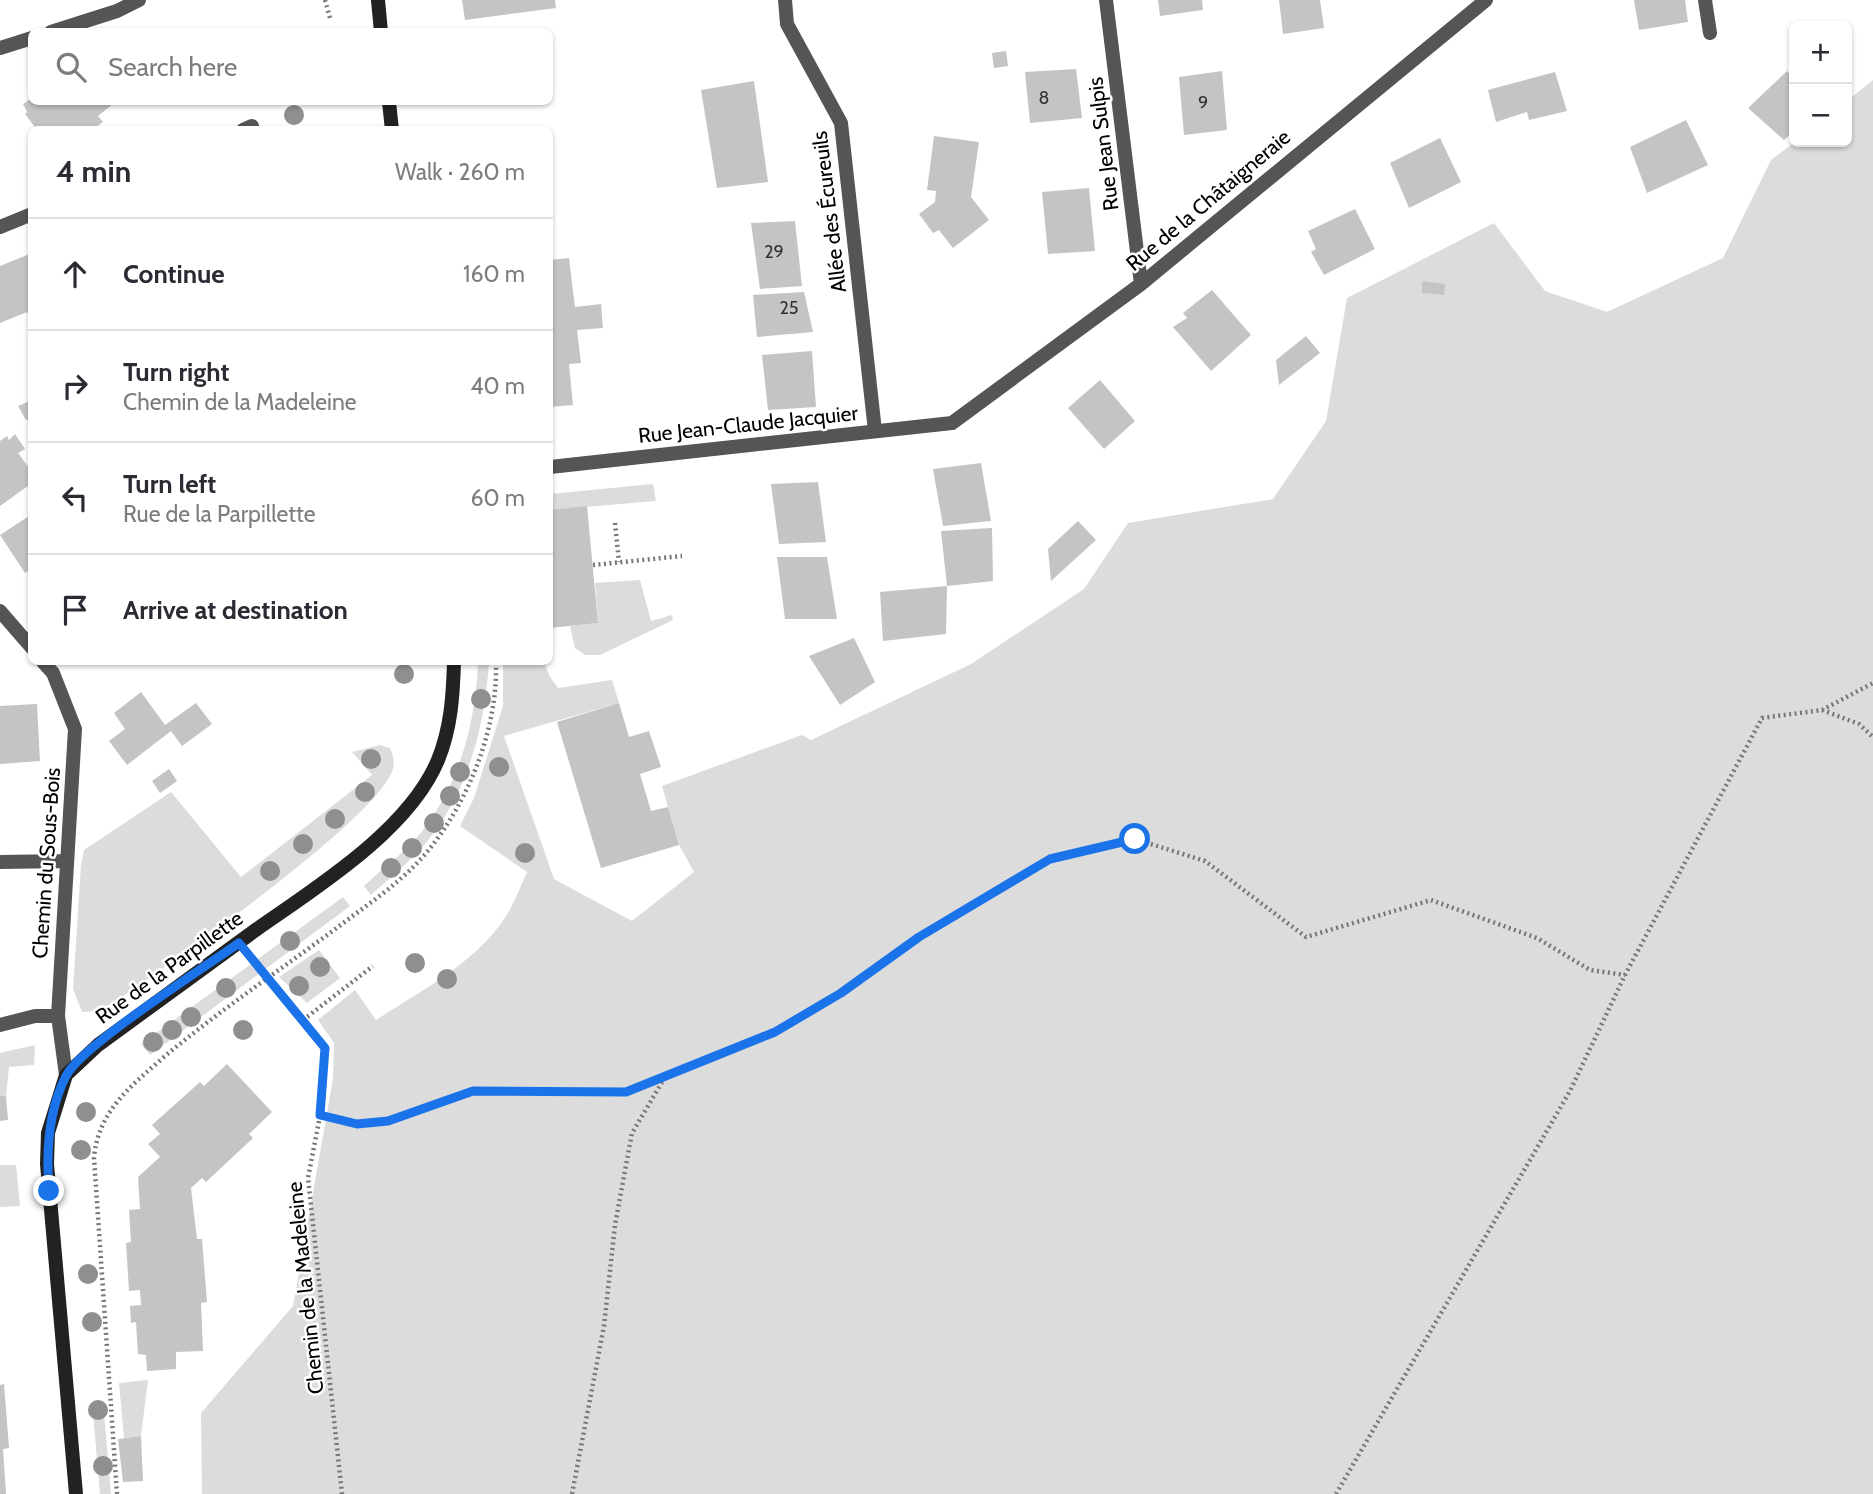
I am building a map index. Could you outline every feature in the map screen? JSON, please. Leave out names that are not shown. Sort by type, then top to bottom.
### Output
[{"type":"street","points":[[64,28],[117,11],[139,0]]},
{"type":"street","points":[[378,0],[381,28]]},
{"type":"street","name":"Allée des Écureuils","points":[[785,0],[787,24],[841,123],[875,430]]},
{"type":"street","name":"Rue Jean Sulpis","points":[[1106,0],[1141,284]]},
{"type":"street","name":"Rue de la Châtaigneraie","points":[[952,424],[1141,284],[1486,0]]},
{"type":"street","points":[[1705,0],[1710,33]]},
{"type":"street","points":[[0,48],[28,39]]},
{"type":"street","points":[[389,105],[392,126]]},
{"type":"street","points":[[0,227],[28,216]]},
{"type":"street","name":"Rue Jean-Claude Jacquier","points":[[553,467],[875,430],[952,424]]},
{"type":"street","points":[[0,611],[28,643]]},
{"type":"street","name":"Chemin du Sous-Bois","points":[[46,665],[53,673],[75,729],[58,1016],[66,1075]]},
{"type":"street","name":"Rue de la Parpillette","points":[[76,1494],[47,1164],[48,1133],[66,1075],[98,1045],[370,847],[409,805],[438,763],[452,717],[454,665]]},
{"type":"street","points":[[0,862],[67,861]]},
{"type":"street","points":[[0,1025],[35,1016],[58,1016]]},
{"type":"path","points":[[325,0],[330,19]]},
{"type":"path","points":[[615,523],[619,562]]},
{"type":"path","points":[[593,565],[682,556]]},
{"type":"path","points":[[1336,1494],[1570,1091],[1625,975],[1762,718],[1822,710],[1873,683]]},
{"type":"path","points":[[1822,710],[1860,724],[1873,737]]},
{"type":"path","points":[[320,1115],[357,1124],[388,1121],[473,1091],[626,1092],[775,1032],[841,993],[919,937],[1050,859],[1135,839],[1205,862],[1306,937],[1431,900],[1537,938],[1590,970],[1625,975]]},
{"type":"path","name":"Chemin de la Madeleine","points":[[239,943],[325,1048],[320,1115],[308,1178],[342,1494]]},
{"type":"path","points":[[303,1020],[373,966]]},
{"type":"path","points":[[572,1494],[604,1326],[615,1225],[632,1133],[666,1076]]},
{"type":"path","points":[[114,1103],[100,1129],[94,1158],[117,1494]]},
{"type":"shaded area","points":[[1873,80],[1873,1494],[202,1494],[201,1413],[293,1306],[333,1079],[334,1043],[318,1020],[355,990],[376,1020],[449,973],[497,929],[512,906],[527,872],[460,826],[474,798],[503,706],[503,665],[545,665],[558,688],[612,680],[619,703],[504,736],[554,879],[632,921],[694,872],[679,845],[662,786],[802,735],[811,740],[971,664],[1084,589],[1128,523],[1273,499],[1326,421],[1347,298],[1494,223],[1545,291],[1607,312],[1723,258],[1771,160],[1789,146],[1852,147],[1852,97]]},
{"type":"shaded area","points":[[653,484],[656,501],[553,510],[553,494]]},
{"type":"shaded area","points":[[640,580],[651,621],[672,615],[673,620],[600,655],[585,655],[575,648],[570,626],[598,623],[595,583]]},
{"type":"shaded area","points":[[478,665],[489,665],[479,730],[457,795],[433,834],[404,866],[371,895],[364,886],[417,838],[447,792],[464,750],[477,684]]},
{"type":"shaded area","points":[[380,745],[390,748],[393,769],[378,793],[348,823],[262,895],[102,1011],[82,1012],[73,989],[84,850],[171,792],[241,877],[372,775],[352,752]]},
{"type":"shaded area","points":[[343,897],[350,906],[150,1055],[141,1044]]},
{"type":"shaded area","points":[[319,950],[340,978],[307,1003],[279,977]]},
{"type":"shaded area","points":[[35,1045],[34,1065],[9,1067],[6,1096],[0,1096],[0,1053]]},
{"type":"shaded area","points":[[0,1165],[16,1165],[20,1206],[0,1207]]},
{"type":"shaded area","points":[[148,1380],[141,1436],[124,1438],[119,1383]]},
{"type":"shaded area","points":[[103,1401],[111,1494],[100,1494],[92,1402]]},
{"type":"building","points":[[462,0],[555,0],[556,8],[465,20]]},
{"type":"building","points":[[1158,0],[1202,0],[1203,10],[1160,16]]},
{"type":"building","points":[[1279,0],[1320,0],[1324,28],[1283,34]]},
{"type":"building","points":[[1634,0],[1685,0],[1688,22],[1639,30]]},
{"type":"building","points":[[1006,51],[1008,66],[994,68],[992,53]]},
{"type":"building","points":[[1076,69],[1082,118],[1030,123],[1025,72]]},
{"type":"building","points":[[1222,71],[1227,130],[1184,135],[1179,77]]},
{"type":"building","points":[[1787,71],[1789,136],[1784,140],[1748,108]]},
{"type":"building","points":[[1555,72],[1567,111],[1529,120],[1527,112],[1496,122],[1488,90]]},
{"type":"building","points":[[754,81],[768,182],[717,188],[701,90]]},
{"type":"building","points":[[28,101],[28,105],[112,105],[98,116],[103,122],[98,126],[34,126],[25,114],[27,112],[23,104]]},
{"type":"building","points":[[1686,120],[1708,165],[1647,193],[1630,147]]},
{"type":"building","points":[[934,136],[979,142],[971,197],[989,220],[953,248],[939,230],[933,233],[919,214],[935,202],[936,191],[927,190]]},
{"type":"building","points":[[1440,138],[1461,182],[1409,208],[1390,163]]},
{"type":"building","points":[[1089,188],[1095,251],[1048,254],[1042,192]]},
{"type":"building","points":[[1355,209],[1375,249],[1324,275],[1311,252],[1316,249],[1308,231]]},
{"type":"building","points":[[795,221],[802,286],[760,289],[751,223]]},
{"type":"building","points":[[28,255],[28,314],[27,312],[0,323],[0,266]]},
{"type":"building","points":[[569,258],[575,307],[601,304],[603,328],[577,330],[581,363],[569,364],[573,405],[553,407],[553,260]]},
{"type":"building","points":[[1422,281],[1445,284],[1444,295],[1422,293]]},
{"type":"building","points":[[1212,290],[1251,335],[1211,371],[1173,327],[1187,318],[1183,313]]},
{"type":"building","points":[[804,292],[813,332],[757,337],[753,295]]},
{"type":"building","points":[[1306,336],[1320,353],[1279,385],[1276,360]]},
{"type":"building","points":[[812,351],[816,407],[768,410],[762,355]]},
{"type":"building","points":[[1100,380],[1135,421],[1104,449],[1068,408]]},
{"type":"building","points":[[28,402],[28,419],[26,420],[18,406]]},
{"type":"building","points":[[15,434],[25,449],[18,453],[28,467],[28,486],[0,506],[0,441],[7,436],[9,440]]},
{"type":"building","points":[[981,463],[991,521],[943,526],[933,469]]},
{"type":"building","points":[[818,482],[826,542],[779,544],[771,484]]},
{"type":"building","points":[[587,506],[598,623],[553,628],[553,510]]},
{"type":"building","points":[[28,517],[28,571],[25,573],[0,535]]},
{"type":"building","points":[[1078,521],[1096,540],[1051,581],[1048,549]]},
{"type":"building","points":[[992,528],[993,581],[947,586],[941,531]]},
{"type":"building","points":[[777,557],[827,557],[837,619],[785,619]]},
{"type":"building","points":[[947,586],[946,634],[883,641],[880,592]]},
{"type":"building","points":[[854,638],[875,682],[840,705],[809,656]]},
{"type":"building","points":[[141,692],[165,725],[196,703],[212,724],[182,746],[171,731],[127,765],[109,741],[125,729],[114,713]]},
{"type":"building","points":[[619,703],[629,737],[649,731],[661,767],[640,774],[651,811],[668,807],[679,845],[601,868],[557,722]]},
{"type":"building","points":[[37,704],[40,761],[0,764],[0,706]]},
{"type":"building","points":[[169,769],[177,781],[160,793],[152,781]]},
{"type":"building","points":[[227,1064],[272,1112],[249,1134],[253,1138],[206,1182],[202,1178],[191,1188],[197,1239],[202,1239],[207,1302],[201,1303],[203,1351],[176,1352],[176,1369],[147,1371],[146,1355],[138,1354],[136,1322],[131,1323],[130,1306],[141,1305],[140,1290],[129,1291],[126,1243],[131,1242],[129,1210],[140,1209],[138,1177],[160,1157],[148,1144],[160,1134],[152,1125],[200,1082],[204,1086]]},
{"type":"building","points":[[0,1096],[6,1096],[8,1120],[0,1121]]},
{"type":"building","points":[[4,1384],[9,1448],[3,1449],[6,1494],[0,1494],[0,1385]]},
{"type":"building","points":[[141,1436],[143,1481],[123,1482],[118,1439]]},
{"type":"route","points":[[49,1191],[48,1133],[66,1075],[98,1045],[239,943],[258,970],[269,978],[325,1048],[320,1115],[357,1124],[388,1121],[420,1112],[473,1091],[626,1092],[775,1032],[841,993],[919,937],[1050,859],[1135,839]]}]
